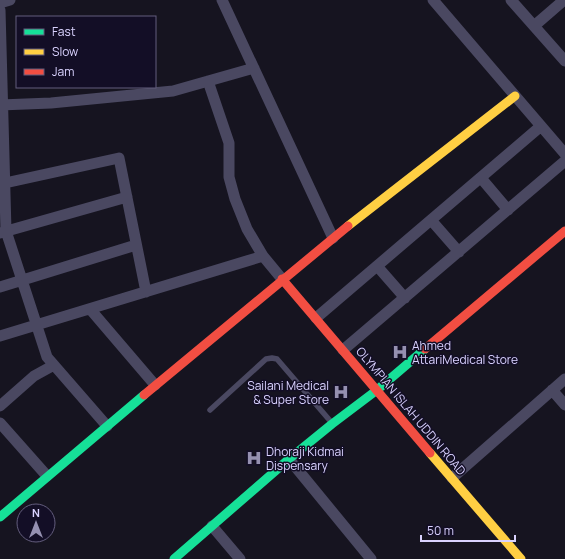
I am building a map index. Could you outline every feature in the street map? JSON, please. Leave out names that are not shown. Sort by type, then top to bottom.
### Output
[{"type":"street","points":[[0,3],[10,0]]},
{"type":"street","points":[[222,0],[333,238]]},
{"type":"street","points":[[433,0],[565,154]]},
{"type":"street","points":[[511,0],[534,26],[563,54]]},
{"type":"street","points":[[534,26],[564,0]]},
{"type":"street","points":[[0,10],[2,150],[5,183],[3,232],[47,357],[107,426]]},
{"type":"street","points":[[2,105],[51,103],[173,91],[254,68]]},
{"type":"street","points":[[208,81],[228,143],[230,177],[235,199],[247,228],[263,256],[282,279]]},
{"type":"street","points":[[0,517],[282,279],[515,96]]},
{"type":"street","points":[[316,318],[541,126]]},
{"type":"street","points":[[5,183],[119,158],[146,292]]},
{"type":"street","points":[[343,350],[565,161]]},
{"type":"street","points":[[480,178],[508,210]]},
{"type":"street","points":[[3,232],[127,197]]},
{"type":"street","points":[[431,220],[459,252]]},
{"type":"street","points":[[174,559],[289,459],[377,390],[565,231]]},
{"type":"street","points":[[0,287],[136,245]]},
{"type":"street","points":[[0,336],[263,256]]},
{"type":"street","points":[[377,266],[405,298]]},
{"type":"street","name":"OLYMPIAN ISLAH UDDIN ROAD","points":[[282,279],[521,559]]},
{"type":"street","points":[[90,309],[155,385]]},
{"type":"street","points":[[0,406],[34,376],[54,365]]},
{"type":"street","points":[[452,478],[565,379]]},
{"type":"street","points":[[552,390],[565,405]]},
{"type":"street","points":[[0,423],[47,476]]},
{"type":"street","points":[[289,459],[372,559]]},
{"type":"street","points":[[212,526],[240,559]]},
{"type":"lane","points":[[210,410],[266,359],[272,358],[277,359],[332,424]]},
{"type":"traffic: fast","points":[[174,559],[289,459],[377,390],[425,349]]},
{"type":"traffic: fast","points":[[0,517],[144,395]]},
{"type":"traffic: slow","points":[[348,226],[515,96]]},
{"type":"traffic: slow","points":[[430,453],[521,559]]},
{"type":"traffic: jam","points":[[144,395],[348,226]]},
{"type":"traffic: jam","points":[[425,349],[565,231]]},
{"type":"traffic: jam","points":[[282,279],[430,453]]},
{"type":"place","name":"Ahmed AttariMedical Store","points":[[400,352]]},
{"type":"place","name":"Sailani Medical & Super Store","points":[[341,392]]},
{"type":"place","name":"Dhoraji Kidmai Dispensary","points":[[254,458]]}]
